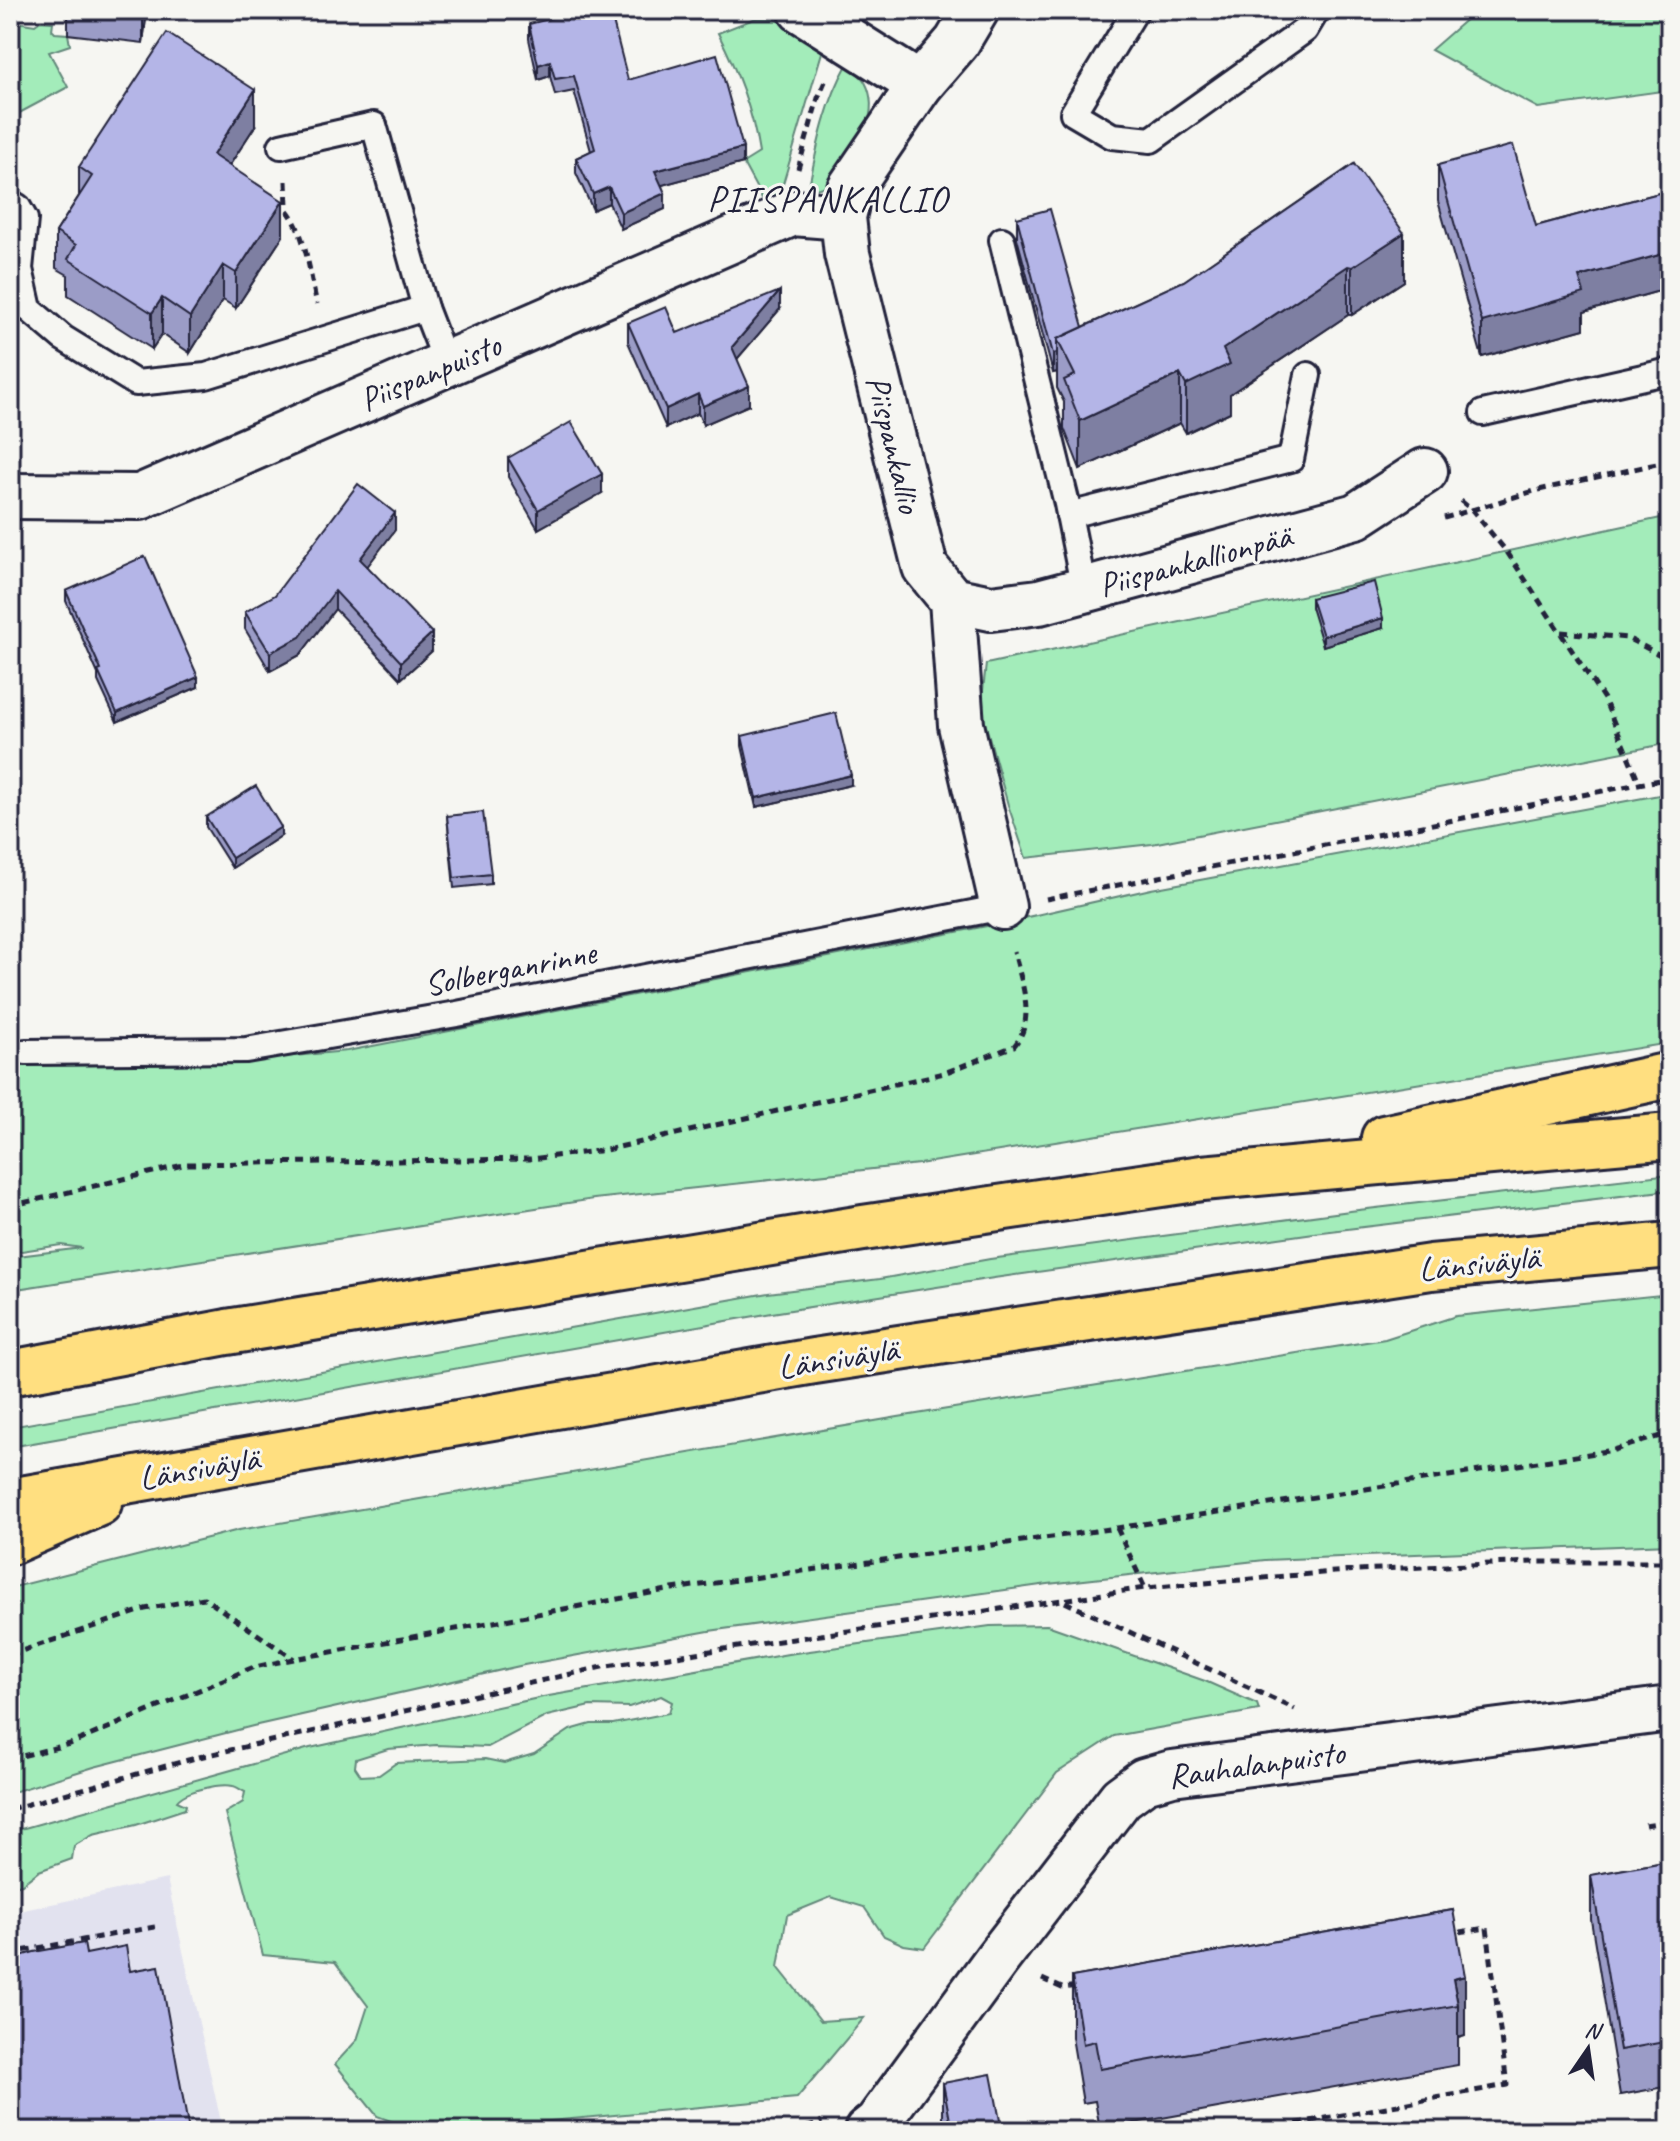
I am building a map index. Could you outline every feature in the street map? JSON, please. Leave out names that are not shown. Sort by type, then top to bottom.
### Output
[{"type":"highway","points":[[1202,1178],[1670,1075]]},
{"type":"highway","points":[[10,1373],[227,1332],[863,1228],[1202,1178],[1670,1136]]},
{"type":"highway","name":"Länsiväylä","points":[[10,1501],[876,1351],[1431,1267],[1670,1245]]},
{"type":"highway","points":[[10,1350],[227,1332]]},
{"type":"highway","points":[[10,1542],[168,1473]]},
{"type":"street","points":[[801,10],[920,85]]},
{"type":"street","name":"Piispankallio","points":[[952,600],[925,567],[847,254],[843,217],[850,188],[920,85],[957,42],[976,10]]},
{"type":"street","name":"Piispanpuisto","points":[[10,496],[140,497],[793,213],[843,217]]},
{"type":"street","name":"Piispankallionpää","points":[[952,600],[991,608],[1039,602],[1356,516],[1425,471]]},
{"type":"street","points":[[952,600],[961,725],[1003,907]]},
{"type":"street","name":"Rauhalanpuisto","points":[[867,2131],[877,2123],[997,1959],[1121,1798],[1144,1781],[1172,1773],[1670,1709]]},
{"type":"lane","points":[[1136,10],[1073,113],[1112,136],[1151,140],[1305,30],[1317,10]]},
{"type":"lane","points":[[281,146],[374,125],[425,308],[447,365]]},
{"type":"lane","points":[[10,202],[18,207],[25,219],[20,269],[29,309],[63,338],[136,383],[206,376],[425,308]]},
{"type":"lane","points":[[1002,240],[1069,515],[1084,590]]},
{"type":"lane","points":[[1483,413],[1670,371]]},
{"type":"lane","points":[[1069,515],[1291,459],[1308,375]]},
{"type":"lane","name":"Solberganrinne","points":[[26,1052],[246,1050],[457,1014],[1003,907]]},
{"type":"path","points":[[793,213],[799,159],[814,110],[846,38]]},
{"type":"path","points":[[287,207],[288,187]]},
{"type":"path","points":[[275,200],[287,207],[297,224],[326,338]]},
{"type":"path","points":[[1472,510],[1534,491],[1670,461]]},
{"type":"path","points":[[1425,471],[1472,510],[1507,552],[1604,699],[1640,784]]},
{"type":"path","points":[[1560,632],[1627,638],[1670,660]]},
{"type":"path","points":[[10,1206],[187,1164],[530,1159],[606,1150],[944,1073],[1014,1046],[1021,1038],[1027,1009],[1003,907],[1670,778]]},
{"type":"path","points":[[10,1759],[70,1744],[254,1667],[294,1659],[672,1589],[1117,1528],[1614,1450],[1670,1433]]},
{"type":"path","points":[[1117,1528],[1145,1588]]},
{"type":"path","points":[[10,1809],[199,1757],[607,1666],[1145,1588],[1358,1570],[1534,1562],[1670,1562]]},
{"type":"path","points":[[10,1655],[145,1609],[204,1598],[294,1659]]},
{"type":"path","points":[[1064,1601],[1305,1713]]},
{"type":"path","points":[[1645,1825],[1670,1821]]},
{"type":"path","points":[[10,1953],[155,1927]]},
{"type":"path","points":[[1255,2131],[1507,2085],[1487,1928],[1440,1935]]},
{"type":"path","points":[[997,1959],[1062,1988],[1078,1986]]},
{"type":"shaded area","points":[[167,1879],[223,2131],[10,2131],[10,1913]]},
{"type":"green space","points":[[1477,10],[1670,10],[1670,90],[1538,108],[1431,50]]},
{"type":"green space","points":[[756,18],[775,19],[823,49],[782,187],[778,196],[764,202],[743,163],[759,153],[748,106],[718,33]]},
{"type":"green space","points":[[10,21],[35,25],[40,21],[53,22],[52,30],[68,34],[70,45],[49,52],[68,87],[10,118]]},
{"type":"green space","points":[[847,65],[864,80],[870,96],[868,123],[855,150],[831,185],[808,191],[827,110]]},
{"type":"green space","points":[[1670,516],[1670,743],[1152,844],[1026,858],[981,708],[986,664]]},
{"type":"green space","points":[[1670,793],[1670,1043],[919,1164],[594,1199],[10,1290],[10,1257],[82,1248],[61,1245],[15,1252],[10,1250],[10,1066],[208,1064],[347,1051],[992,925],[1151,889]]},
{"type":"green space","points":[[1670,1174],[1670,1190],[1314,1233],[994,1278],[772,1313],[10,1447],[10,1427],[768,1293],[880,1279],[990,1259],[1350,1211]]},
{"type":"green space","points":[[1670,1294],[1670,1544],[1265,1560],[1048,1584],[709,1631],[524,1665],[253,1726],[94,1767],[10,1793],[10,1588],[239,1530],[898,1417],[1385,1339],[1456,1316]]},
{"type":"green space","points":[[1047,1625],[1205,1681],[1257,1704],[1259,1710],[1114,1736],[1057,1773],[924,1948],[904,1945],[884,1936],[864,1907],[831,1897],[787,1915],[778,1967],[821,2021],[864,2018],[797,2098],[444,2131],[418,2131],[377,2116],[335,2064],[357,2040],[368,2006],[335,1962],[263,1955],[225,1813],[243,1802],[245,1792],[234,1786],[194,1791],[177,1801],[186,1805],[185,1809],[93,1835],[74,1846],[72,1859],[39,1871],[22,1884],[10,1887],[10,1832],[310,1748],[543,1697],[788,1654],[990,1626]],"holes":[[[661,1696],[672,1702],[669,1713],[570,1730],[534,1754],[504,1763],[485,1759],[396,1763],[379,1775],[361,1776],[355,1767],[356,1759],[388,1749],[436,1745],[488,1747],[547,1716],[590,1706],[629,1707]]]},
{"type":"building","points":[[584,10],[610,10],[628,80],[717,54],[743,148],[655,171],[665,193],[621,213],[609,187],[593,194],[576,158],[595,149],[574,76],[555,79],[550,61],[538,65],[529,24]]},
{"type":"building","points":[[167,33],[255,90],[213,155],[283,201],[236,273],[223,265],[190,317],[162,298],[152,313],[68,259],[76,245],[56,232],[92,176],[79,167]]},
{"type":"building","points":[[1513,145],[1536,226],[1670,190],[1670,252],[1579,277],[1584,293],[1482,322],[1438,165]]},
{"type":"building","points":[[1354,164],[1404,233],[1352,267],[1348,266],[1223,349],[1230,364],[1186,385],[1180,374],[1080,421],[1064,380],[1075,375],[1057,339],[1184,281]]},
{"type":"building","points":[[1050,209],[1083,327],[1057,339],[1057,353],[1053,354],[1017,218]]},
{"type":"building","points":[[780,291],[732,347],[749,386],[703,406],[698,394],[666,409],[628,323],[666,307],[677,333]]},
{"type":"building","points":[[571,422],[602,474],[538,510],[508,458]]},
{"type":"building","points":[[358,484],[395,513],[360,559],[432,633],[401,662],[335,591],[300,637],[270,653],[245,612],[275,595]]},
{"type":"building","points":[[145,556],[198,677],[117,713],[66,591]]},
{"type":"building","points":[[1374,582],[1383,618],[1323,636],[1311,598]]},
{"type":"building","points":[[836,713],[851,775],[756,798],[742,736]]},
{"type":"building","points":[[256,786],[281,827],[232,858],[206,817]]},
{"type":"building","points":[[483,812],[491,874],[454,878],[447,816]]},
{"type":"building","points":[[1670,1861],[1670,2041],[1620,2050],[1591,1875]]},
{"type":"building","points":[[1453,1910],[1465,1976],[1453,1979],[1458,2005],[1100,2069],[1095,2041],[1083,2044],[1072,1977]]},
{"type":"building","points":[[84,1943],[86,1954],[126,1946],[130,1971],[159,1966],[189,2131],[22,2131],[10,2063],[10,1959]]},
{"type":"building","points":[[991,2074],[1002,2131],[952,2131],[943,2083]]},
{"type":"district","name":"PIISPANKALLIO","points":[[828,199]]}]
